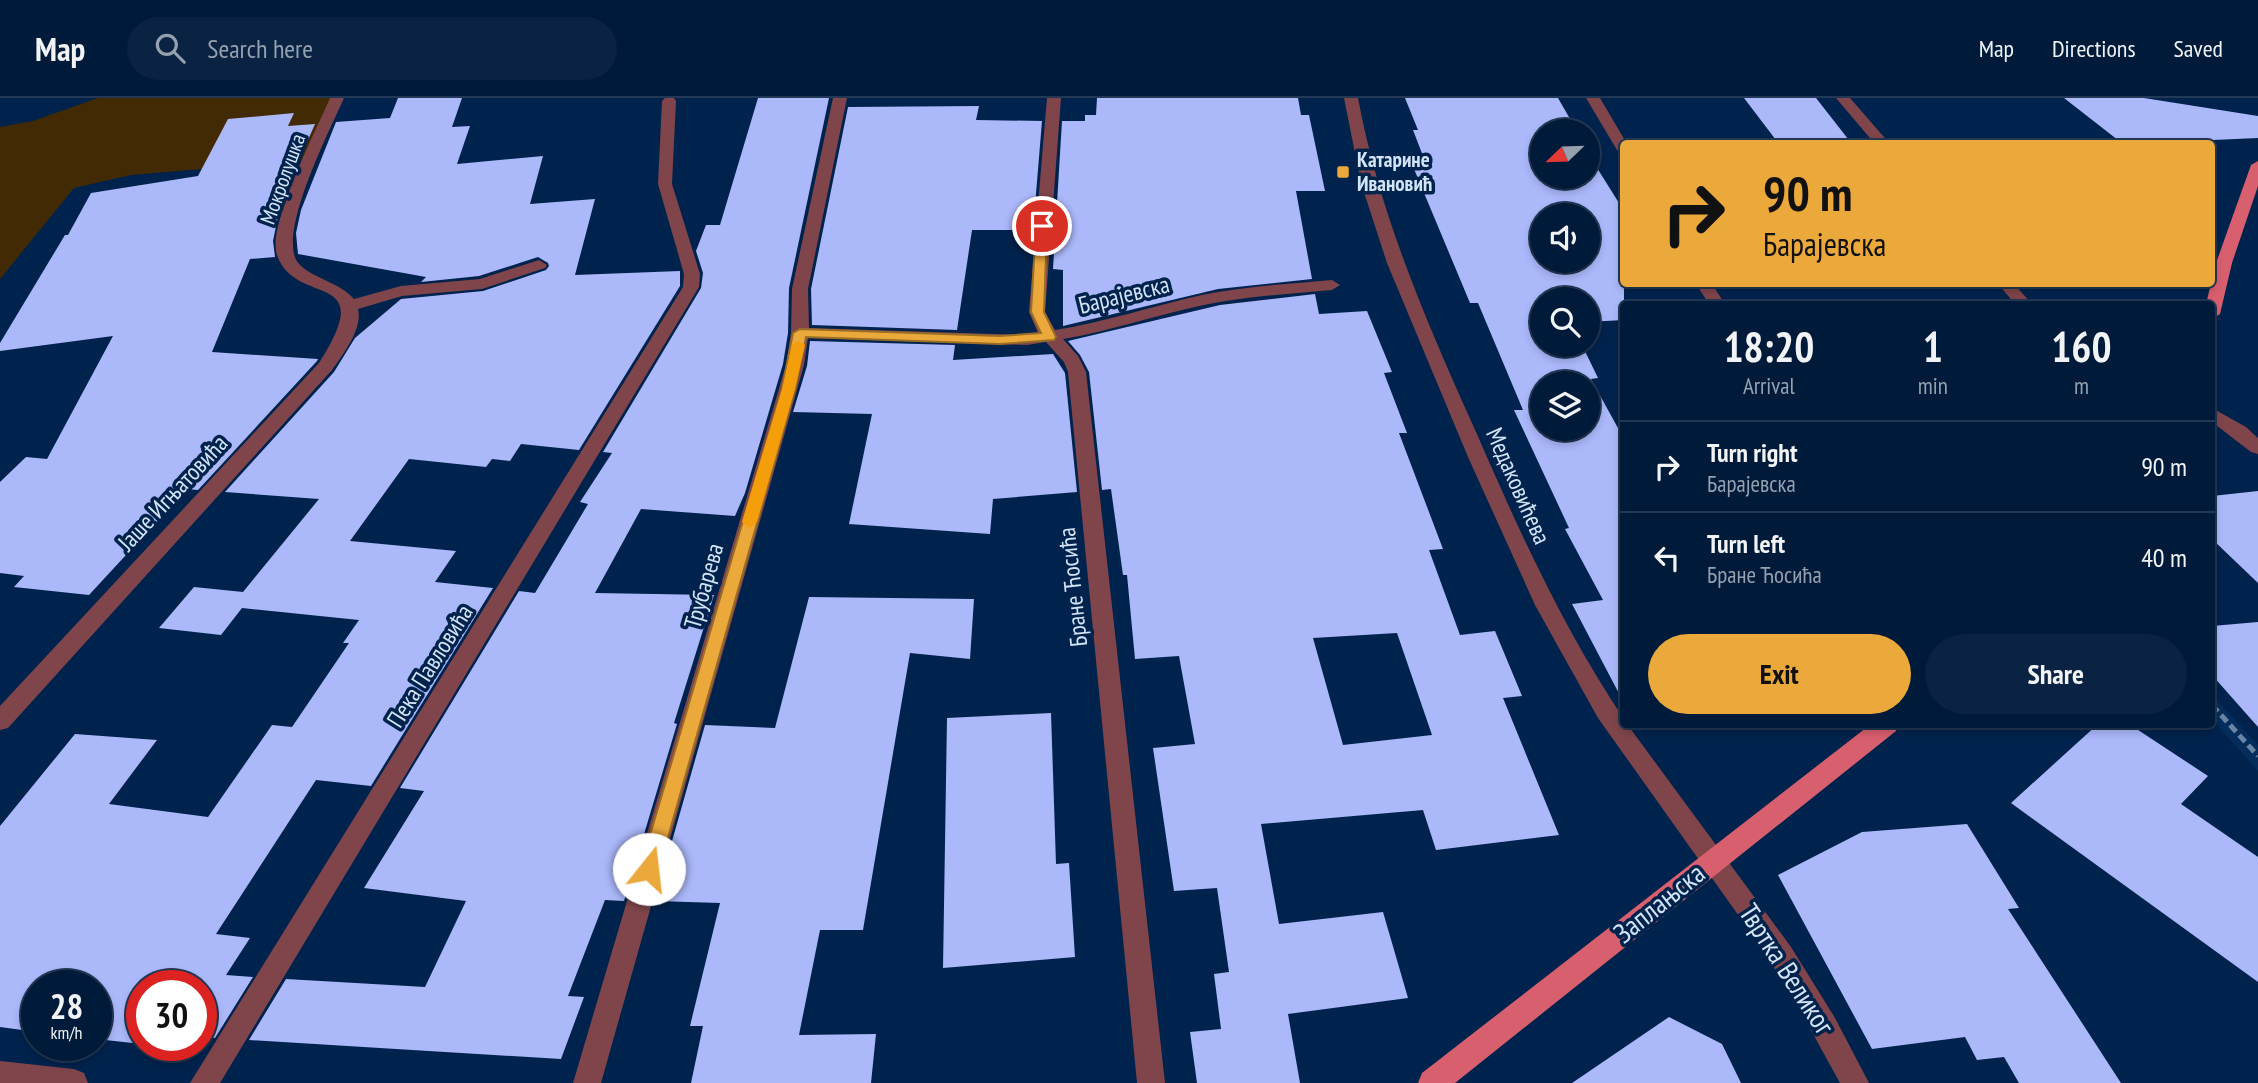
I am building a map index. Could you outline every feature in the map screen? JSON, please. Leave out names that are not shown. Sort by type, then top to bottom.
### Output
[{"type":"main road","points":[[2215,301],[2224,263],[2257,172]]},
{"type":"main road","name":"Заплањска","points":[[1432,1083],[1883,728]]},
{"type":"street","name":"Мокролушка","points":[[337,98],[292,208],[284,244],[285,257],[296,271],[337,290],[349,306]]},
{"type":"street","name":"Трубарева","points":[[587,1083],[789,389],[800,333],[800,289],[840,98]]},
{"type":"street","name":"Бране Ћосића","points":[[1054,98],[1037,299],[1041,323],[1049,337],[1072,360],[1077,372],[1151,1083]]},
{"type":"street","name":"Медаковићева","points":[[1351,98],[1365,176],[1392,260],[1509,530],[1569,649],[1606,712],[1667,799],[1714,859]]},
{"type":"street","points":[[1593,98],[1620,143]]},
{"type":"street","points":[[1843,98],[1880,140]]},
{"type":"street","name":"Пека Павловића","points":[[204,1083],[682,306],[691,287],[692,274],[665,184],[669,101]]},
{"type":"street","points":[[349,306],[401,291],[482,284],[539,265]]},
{"type":"street","name":"Барајевска","points":[[800,333],[1000,340],[1049,337],[1099,328],[1203,300],[1252,292],[1332,285]]},
{"type":"street","points":[[2009,287],[2021,301]]},
{"type":"street","name":"Јаше Игњатовића","points":[[0,721],[326,366],[342,345],[351,314],[349,306]]},
{"type":"street","points":[[2215,416],[2258,448]]},
{"type":"street","name":"Твртка Великог","points":[[1714,859],[1794,974],[1855,1083]]},
{"type":"street","points":[[0,1075],[74,1083]]},
{"type":"path","points":[[2215,708],[2258,756]]},
{"type":"shaded area","points":[[98,98],[336,98],[311,160],[131,175],[74,188],[0,279],[0,127],[33,121]]},
{"type":"shaded area","points":[[2215,698],[2258,745],[2258,771],[2215,722]]},
{"type":"building","points":[[398,98],[462,98],[452,127],[470,126],[457,164],[543,156],[530,204],[595,199],[575,275],[680,271],[680,286],[579,450],[521,444],[510,461],[492,459],[486,467],[409,459],[350,541],[456,551],[435,582],[493,588],[371,786],[316,780],[216,934],[250,938],[226,975],[253,977],[217,1035],[217,970],[126,970],[126,1042],[112,1041],[112,970],[21,970],[21,1030],[0,1027],[0,826],[75,734],[157,740],[109,804],[208,817],[272,725],[292,727],[349,643],[343,643],[359,620],[242,608],[221,635],[159,628],[194,587],[243,592],[319,499],[225,492],[334,372],[355,338],[401,299],[483,291],[546,270],[549,266],[538,257],[479,276],[421,282],[426,277],[298,254],[296,233],[301,210],[336,122],[390,118]]},
{"type":"building","points":[[758,98],[829,98],[789,288],[788,333],[783,364],[745,493],[735,516],[641,509],[595,593],[714,595],[674,723],[677,724],[624,901],[605,900],[568,996],[584,997],[561,1059],[249,1040],[286,979],[425,987],[466,901],[364,888],[424,791],[400,788],[519,591],[535,593],[588,504],[580,502],[612,453],[603,452],[701,288],[703,273],[696,251],[706,225],[720,225]]},
{"type":"building","points":[[1097,98],[1298,98],[1301,115],[1309,115],[1325,191],[1296,191],[1312,279],[1218,289],[1063,326],[1063,270],[1053,269],[1062,121],[1085,121],[1085,115],[1096,115]]},
{"type":"building","points":[[1405,98],[1558,98],[1570,119],[1530,119],[1530,189],[1600,189],[1600,173],[1620,205],[1620,287],[1624,287],[1624,301],[1620,301],[1620,320],[1600,321],[1600,287],[1530,287],[1530,357],[1588,357],[1595,371],[1530,371],[1530,441],[1600,441],[1600,395],[1620,432],[1620,695],[1572,604],[1603,600],[1565,529],[1569,528],[1514,410],[1523,410],[1478,303],[1470,303],[1409,157],[1423,156],[1413,130],[1418,130]]},
{"type":"building","points":[[1744,98],[1816,98],[1849,140],[1776,140]]},
{"type":"building","points":[[2064,98],[2144,98],[2258,116],[2258,138],[2118,140]]},
{"type":"building","points":[[979,106],[976,120],[1042,121],[1033,230],[972,230],[957,330],[812,325],[811,289],[848,107]]},
{"type":"building","points":[[294,113],[288,126],[315,124],[292,176],[277,221],[273,241],[275,257],[250,259],[212,352],[318,359],[317,361],[198,490],[187,489],[89,595],[14,587],[24,576],[0,573],[0,482],[26,457],[47,459],[113,336],[0,351],[0,343],[65,235],[68,235],[91,193],[198,176],[228,119]]},
{"type":"building","points":[[1315,294],[1319,314],[1367,311],[1392,372],[1384,373],[1407,433],[1399,433],[1443,549],[1429,550],[1460,635],[1495,631],[1522,696],[1503,698],[1559,835],[1436,850],[1423,810],[1261,824],[1279,924],[1383,912],[1408,998],[1288,1014],[1300,1083],[1197,1083],[1190,1032],[1221,1029],[1214,974],[1229,972],[1217,888],[1174,891],[1153,748],[1195,744],[1179,656],[1135,659],[1127,575],[1123,575],[1111,489],[1102,490],[1089,372],[1068,341],[1220,305]],"holes":[[[1397,633],[1432,735],[1343,745],[1313,638]]]},
{"type":"building","points":[[810,341],[955,345],[953,360],[1053,354],[1065,373],[1077,492],[993,499],[990,534],[849,524],[872,414],[793,412],[807,366]]},
{"type":"building","points":[[2258,491],[2258,583],[2215,542],[2215,496]]},
{"type":"building","points":[[809,597],[974,599],[970,659],[910,653],[863,930],[820,930],[799,1035],[876,1034],[871,1083],[691,1083],[703,1026],[690,1026],[720,903],[655,901],[705,725],[775,728]]},
{"type":"building","points":[[2258,622],[2258,727],[2215,678],[2215,626]]},
{"type":"building","points":[[1051,713],[1056,864],[1069,863],[1075,957],[943,968],[947,718]]},
{"type":"building","points":[[2094,728],[2135,728],[2208,776],[2181,804],[2258,857],[2258,982],[2011,803]]},
{"type":"building","points":[[1967,824],[2019,908],[2008,909],[2121,1083],[2019,1083],[2004,1057],[1977,1060],[1965,1037],[1872,1049],[1778,875],[1862,832]]},
{"type":"building","points":[[1669,1017],[1722,1044],[1741,1083],[1572,1083]]},
{"type":"slow traffic","points":[[750,522],[789,389],[798,345]]},
{"type":"place","name":"Катарине Ивановић","points":[[1343,172]]},
{"type":"route","points":[[649,869],[789,389],[800,333],[1000,340],[1049,337],[1037,312],[1042,226]]}]
